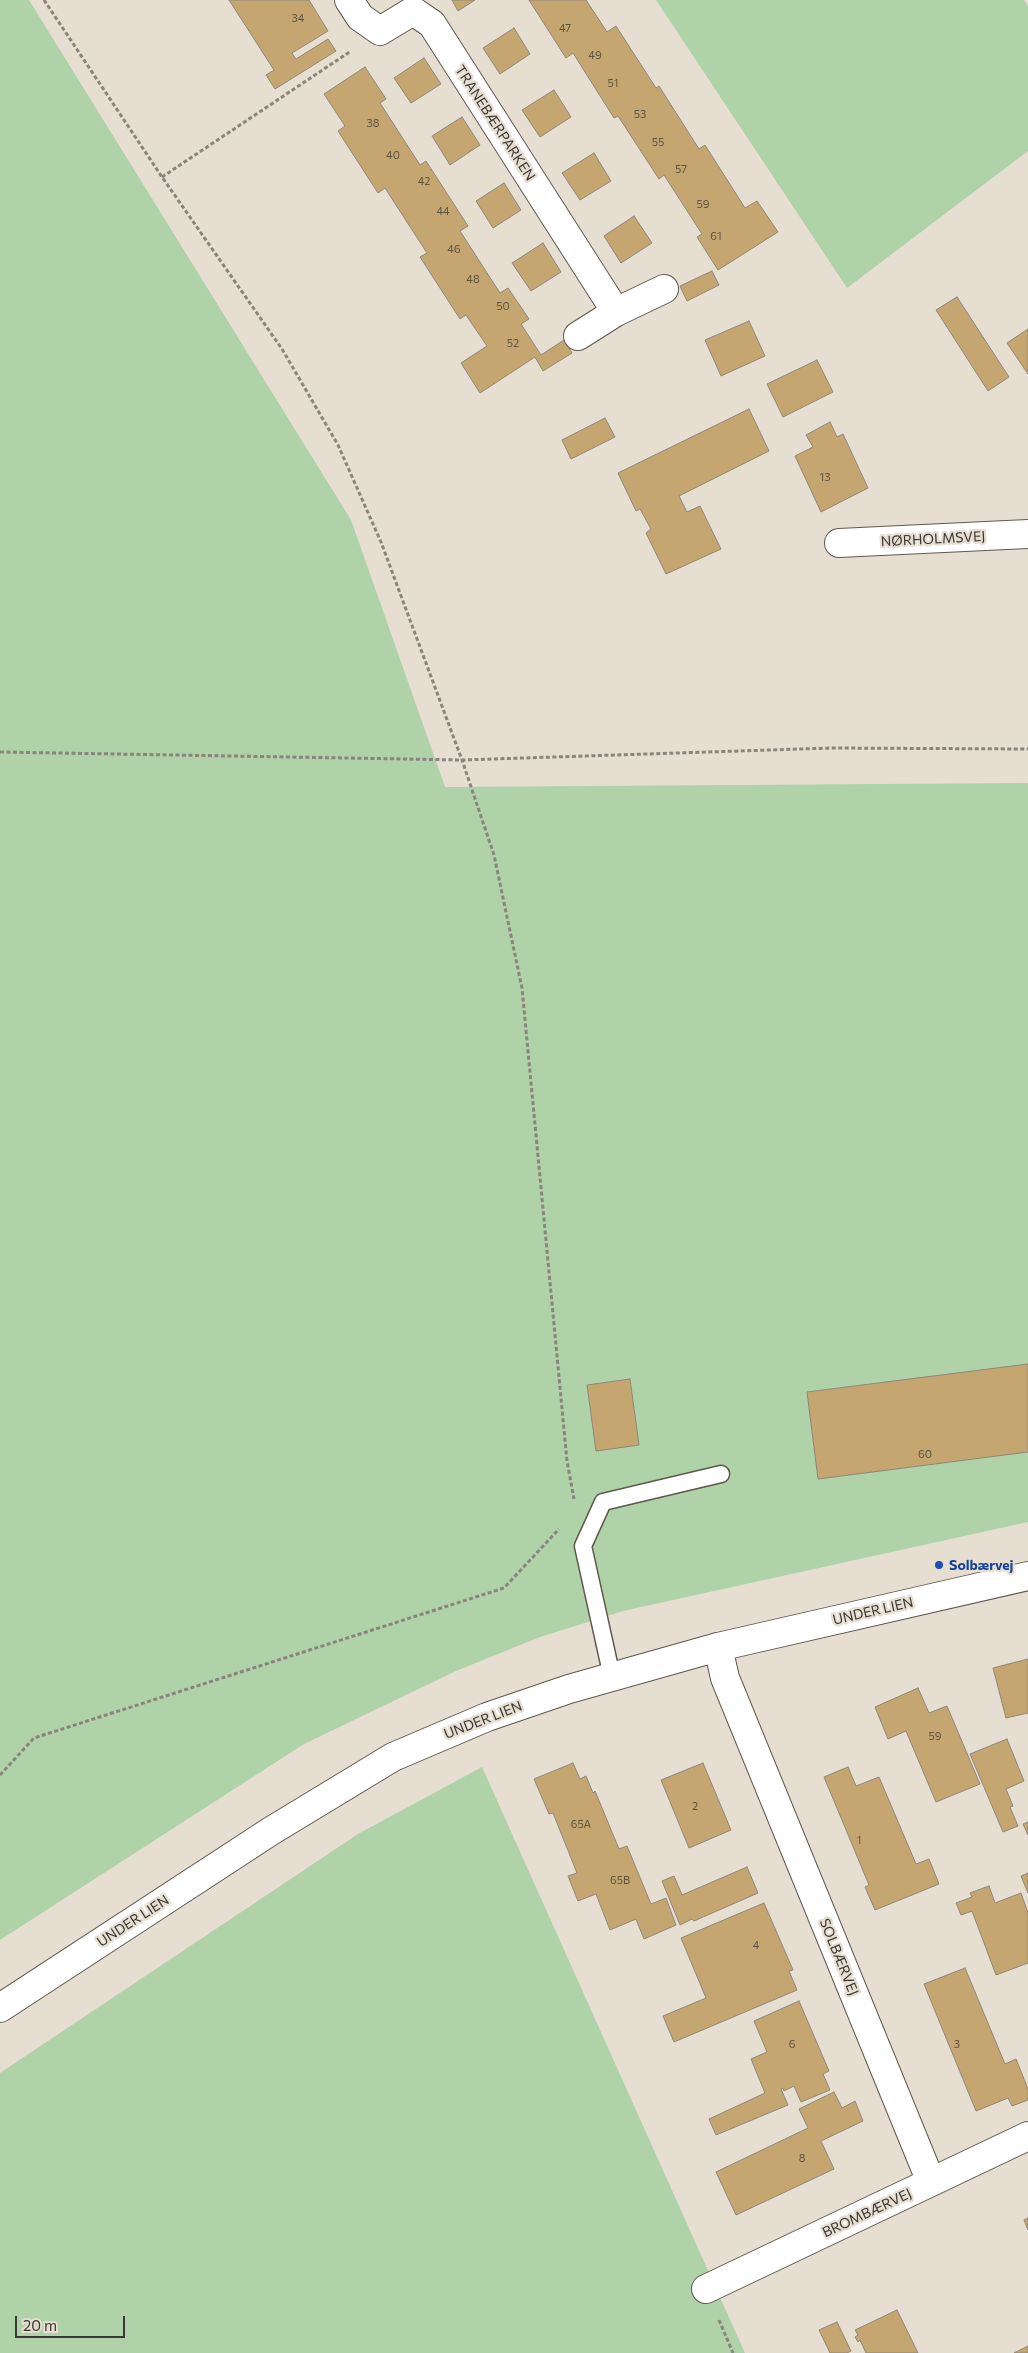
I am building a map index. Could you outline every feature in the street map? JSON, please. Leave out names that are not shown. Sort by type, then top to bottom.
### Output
[{"type":"street","points":[[349,0],[360,17],[380,32]]},
{"type":"street","name":"TRANEBÆRPARKEN","points":[[380,32],[413,11],[432,24],[616,312]]},
{"type":"street","points":[[578,336],[616,312],[664,289]]},
{"type":"street","name":"NØRHOLMSVEJ","points":[[839,543],[1028,534]]},
{"type":"street","name":"UNDER LIEN","points":[[0,2008],[271,1831],[393,1757],[487,1717],[612,1677],[718,1647],[1028,1576]]},
{"type":"street","name":"SOLBÆRVEJ","points":[[718,1647],[725,1678],[931,2182]]},
{"type":"street","name":"BROMBÆRVEJ","points":[[706,2290],[1028,2136]]},
{"type":"lane","points":[[612,1677],[583,1546],[603,1502],[721,1474]]},
{"type":"path","points":[[44,0],[162,177],[282,349],[338,445],[381,542],[462,760],[494,855],[522,988],[567,1461],[576,1511]]},
{"type":"path","points":[[162,177],[380,32]]},
{"type":"path","points":[[0,752],[462,760],[831,748],[1028,749]]},
{"type":"path","points":[[0,1775],[34,1738],[504,1588],[576,1511],[603,1502]]},
{"type":"green space","points":[[0,0],[29,0],[351,520],[445,787],[1028,783],[1028,1522],[623,1611],[540,1637],[456,1671],[304,1744],[0,1940]]},
{"type":"green space","points":[[656,0],[1024,0],[1028,6],[1028,151],[847,288]]},
{"type":"green space","points":[[482,1767],[745,2353],[0,2353],[0,2073],[358,1834]]},
{"type":"building","points":[[229,0],[309,0],[328,31],[292,53],[296,59],[328,39],[336,51],[275,89],[266,75],[274,70]]},
{"type":"building","points":[[452,0],[475,0],[458,11]]},
{"type":"building","points":[[529,0],[586,0],[607,32],[616,26],[656,88],[659,86],[699,149],[705,145],[745,208],[757,201],[778,232],[718,270],[697,237],[702,234],[664,175],[659,179],[618,116],[614,118],[573,53],[566,58]]},
{"type":"building","points":[[514,28],[530,54],[500,74],[483,48]]},
{"type":"building","points":[[424,58],[441,84],[411,103],[394,78]]},
{"type":"building","points":[[365,67],[386,99],[380,103],[420,165],[426,161],[468,226],[460,231],[500,293],[508,288],[529,319],[521,324],[541,355],[564,340],[572,353],[543,371],[535,357],[480,393],[461,363],[487,346],[466,315],[460,319],[420,257],[427,253],[385,188],[378,193],[338,131],[345,126],[324,94]]},
{"type":"building","points":[[554,90],[571,117],[540,137],[522,110]]},
{"type":"building","points":[[462,117],[480,145],[450,165],[432,136]]},
{"type":"building","points":[[594,153],[611,181],[580,200],[562,173]]},
{"type":"building","points":[[504,183],[521,210],[493,228],[476,201]]},
{"type":"building","points":[[634,216],[652,243],[621,263],[604,236]]},
{"type":"building","points":[[543,243],[561,272],[531,291],[512,263]]},
{"type":"building","points":[[712,271],[719,285],[687,301],[680,286]]},
{"type":"building","points":[[957,297],[1009,377],[988,391],[936,310]]},
{"type":"building","points":[[749,321],[765,356],[721,376],[705,340]]},
{"type":"building","points":[[1028,329],[1028,374],[1007,343]]},
{"type":"building","points":[[817,360],[833,392],[783,417],[767,384]]},
{"type":"building","points":[[749,409],[769,451],[679,496],[687,512],[700,506],[721,549],[666,574],[646,533],[651,529],[640,509],[636,511],[618,473]]},
{"type":"building","points":[[605,418],[615,437],[571,459],[562,440]]},
{"type":"building","points":[[830,422],[837,437],[843,434],[868,488],[821,512],[795,456],[813,447],[806,435]]},
{"type":"building","points":[[1028,1364],[1028,1452],[818,1479],[807,1392]]},
{"type":"building","points":[[630,1379],[639,1445],[596,1451],[587,1385]]},
{"type":"building","points":[[1028,1659],[1028,1713],[1006,1718],[993,1668]]},
{"type":"building","points":[[918,1688],[929,1713],[947,1706],[980,1784],[936,1802],[906,1731],[888,1739],[875,1707]]},
{"type":"building","points":[[1007,1739],[1024,1781],[1006,1789],[1013,1806],[1010,1807],[1018,1826],[1003,1832],[970,1754]]},
{"type":"building","points":[[573,1763],[580,1779],[586,1776],[593,1793],[595,1791],[619,1849],[627,1846],[651,1904],[666,1898],[676,1925],[644,1939],[636,1919],[610,1930],[596,1894],[578,1901],[568,1876],[577,1873],[553,1813],[549,1814],[534,1779]]},
{"type":"building","points":[[703,1763],[731,1830],[689,1848],[661,1780]]},
{"type":"building","points":[[848,1767],[856,1786],[879,1777],[916,1864],[929,1859],[939,1884],[875,1910],[865,1887],[869,1885],[824,1777]]},
{"type":"building","points":[[1028,1822],[1028,1835],[1023,1824]]},
{"type":"building","points":[[747,1867],[758,1893],[694,1921],[692,1919],[680,1925],[662,1881],[674,1876],[682,1895]]},
{"type":"building","points":[[1028,1873],[1028,1893],[1021,1876]]},
{"type":"building","points":[[989,1886],[995,1903],[1021,1893],[1028,1913],[1028,1963],[996,1975],[972,1911],[961,1915],[956,1903],[972,1897],[970,1893]]},
{"type":"building","points":[[764,1903],[793,1970],[789,1971],[797,1990],[674,2042],[663,2016],[706,1998],[681,1938]]},
{"type":"building","points":[[965,1968],[1005,2064],[1016,2059],[1028,2089],[1028,2100],[1012,2106],[1008,2098],[976,2111],[924,1984]]},
{"type":"building","points":[[799,2001],[829,2071],[823,2074],[830,2090],[801,2102],[794,2086],[784,2091],[783,2088],[781,2089],[788,2105],[716,2135],[709,2119],[765,2093],[751,2059],[767,2052],[754,2021]]},
{"type":"building","points":[[834,2092],[842,2108],[855,2101],[863,2121],[821,2141],[834,2169],[736,2215],[716,2172],[808,2128],[799,2109]]},
{"type":"building","points":[[1028,2218],[1028,2230],[1024,2220]]},
{"type":"building","points":[[897,2310],[918,2353],[866,2353],[860,2340],[858,2342],[855,2337],[858,2335],[855,2330]]},
{"type":"building","points":[[837,2322],[851,2351],[847,2353],[830,2353],[819,2330]]},
{"type":"building","points":[[1028,2346],[1028,2353],[1014,2353]]},
{"type":"place","name":"Solbærvej","points":[[939,1565]]}]
